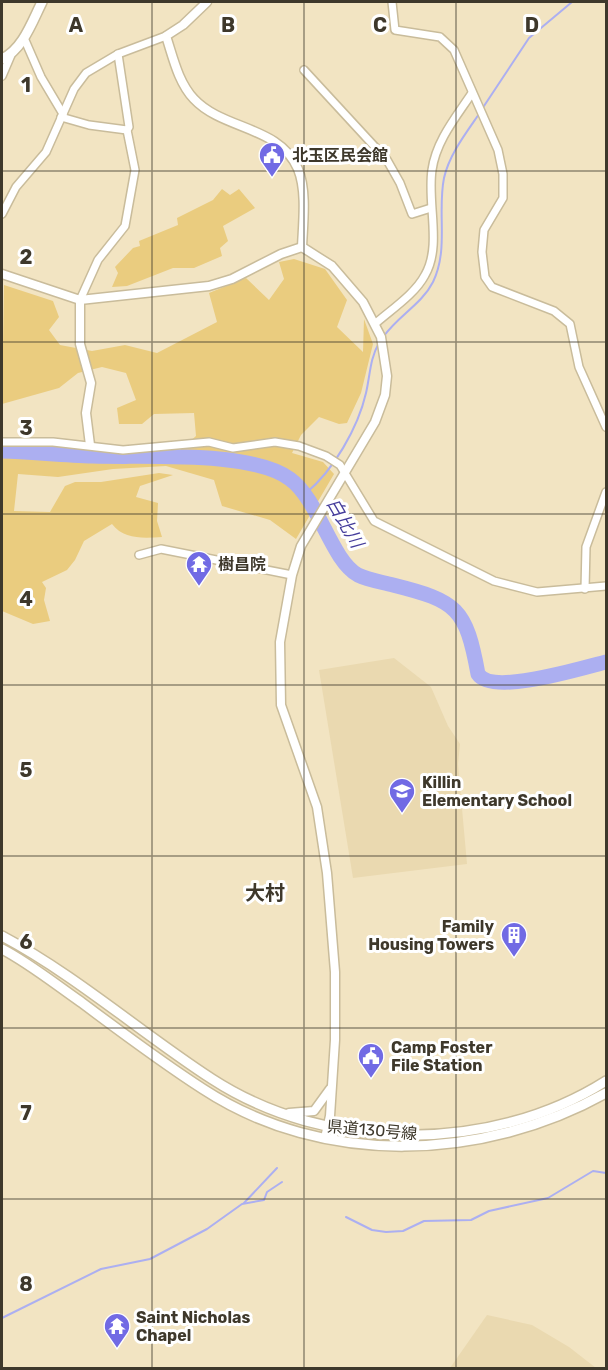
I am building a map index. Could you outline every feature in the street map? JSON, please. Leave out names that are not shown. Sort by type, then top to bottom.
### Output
[{"type":"main road","points":[[6,57],[24,38],[42,2]]},
{"type":"main road","name":"県道130号線","points":[[2,936],[90,992],[213,1080],[250,1101],[279,1113],[328,1127],[412,1135],[482,1129],[524,1119],[606,1081]]},
{"type":"main road","name":"県道130号線","points":[[2,949],[205,1090],[264,1119],[325,1138],[412,1146],[483,1140],[541,1124],[606,1093]]},
{"type":"street","points":[[2,214],[16,187],[46,152],[74,89],[86,74],[118,54],[166,36],[183,25],[207,2]]},
{"type":"street","points":[[392,2],[395,30],[430,34],[447,41],[454,50],[498,150],[505,188],[503,198],[484,230],[482,252],[485,277],[492,287],[554,311],[570,324],[579,368],[606,427]]},
{"type":"street","points":[[166,36],[177,70],[194,99],[224,120],[275,141],[291,156],[301,178],[302,247]]},
{"type":"street","points":[[24,38],[62,116],[89,125],[127,130]]},
{"type":"street","points":[[90,445],[86,412],[91,383],[80,344],[80,300],[98,260],[125,226],[135,170],[127,130],[129,127],[118,54]]},
{"type":"street","points":[[2,76],[6,57]]},
{"type":"street","points":[[304,70],[387,160],[400,183],[412,214],[430,208]]},
{"type":"street","points":[[377,326],[425,276],[432,249],[430,208],[435,157],[447,131],[472,93]]},
{"type":"street","points":[[2,274],[80,300],[209,286],[232,279],[281,254],[302,247]]},
{"type":"street","points":[[302,247],[343,276],[377,326],[383,346],[387,376],[382,406],[375,422],[342,469],[326,506],[301,546],[292,575],[280,642],[281,705],[318,807],[325,846],[335,972],[332,1086],[325,1138]]},
{"type":"street","points":[[2,442],[90,445],[123,450],[209,442],[233,448],[275,442],[299,446],[326,456],[342,469],[374,521],[494,581],[537,592],[606,586]]},
{"type":"street","points":[[585,589],[586,547],[603,513],[606,492]]},
{"type":"street","points":[[139,555],[160,549],[292,575]]},
{"type":"street","points":[[279,1113],[303,1114],[314,1111],[332,1086]]},
{"type":"shaded area","points":[[222,189],[230,195],[239,189],[255,208],[223,226],[228,241],[220,248],[222,256],[194,268],[173,268],[127,286],[112,287],[118,273],[115,267],[133,248],[140,246],[139,241],[178,225],[177,218],[213,200]]},
{"type":"shaded area","points":[[294,259],[325,269],[347,300],[337,327],[363,352],[364,319],[373,344],[361,393],[347,423],[339,424],[319,417],[301,435],[292,453],[323,462],[334,474],[296,539],[270,520],[222,506],[214,480],[166,466],[113,469],[58,477],[18,474],[14,511],[50,512],[65,486],[75,482],[101,482],[159,473],[173,475],[140,486],[136,497],[158,503],[157,521],[162,537],[141,538],[128,535],[112,524],[84,541],[75,560],[67,570],[42,582],[46,588],[44,600],[50,621],[33,624],[2,611],[2,448],[141,455],[178,452],[196,436],[194,413],[154,414],[142,424],[119,424],[117,408],[136,400],[126,373],[102,367],[78,373],[59,388],[2,404],[4,285],[53,301],[59,317],[49,330],[60,345],[92,351],[125,345],[157,353],[217,322],[209,293],[246,278],[269,300],[284,279],[279,262]]},
{"type":"shaded area","name":"Killin Elementary School","points":[[394,658],[431,687],[448,726],[460,744],[458,764],[467,864],[353,878],[319,670]]},
{"type":"shaded area","points":[[487,1315],[532,1325],[569,1347],[596,1368],[450,1368]]},
{"type":"waterway","points":[[482,109],[529,38],[572,2]]},
{"type":"waterway","points":[[384,336],[423,297],[433,282],[438,269],[442,244],[442,191],[446,169],[479,114]]},
{"type":"waterway","points":[[306,493],[326,473],[351,434],[362,406],[372,361],[379,343]]},
{"type":"waterway","name":"白比川","points":[[2,451],[93,456],[195,457],[250,463],[272,470],[290,479],[300,489],[340,557],[358,575],[432,596],[455,611],[469,634],[478,674],[487,680],[501,682],[538,678],[606,662]]},
{"type":"waterway","points":[[244,1203],[277,1168]]},
{"type":"waterway","points":[[346,1217],[372,1230],[386,1232],[403,1231],[424,1221],[471,1220],[489,1211],[548,1198],[593,1171],[606,1173]]},
{"type":"waterway","points":[[2,1318],[101,1269],[150,1259],[207,1229],[242,1204],[264,1200],[267,1192],[282,1182]]},
{"type":"place","name":"北玉区民会館","points":[[272,178]]},
{"type":"place","name":"樹昌院","points":[[199,587]]},
{"type":"place","name":"Killin Elementary School","points":[[402,814]]},
{"type":"place","name":"Family Housing Towers","points":[[514,958]]},
{"type":"place","name":"Camp Foster File Station","points":[[371,1079]]},
{"type":"place","name":"Saint Nicholas Chapel","points":[[117,1349]]},
{"type":"district","name":"大村","points":[[265,893]]}]
